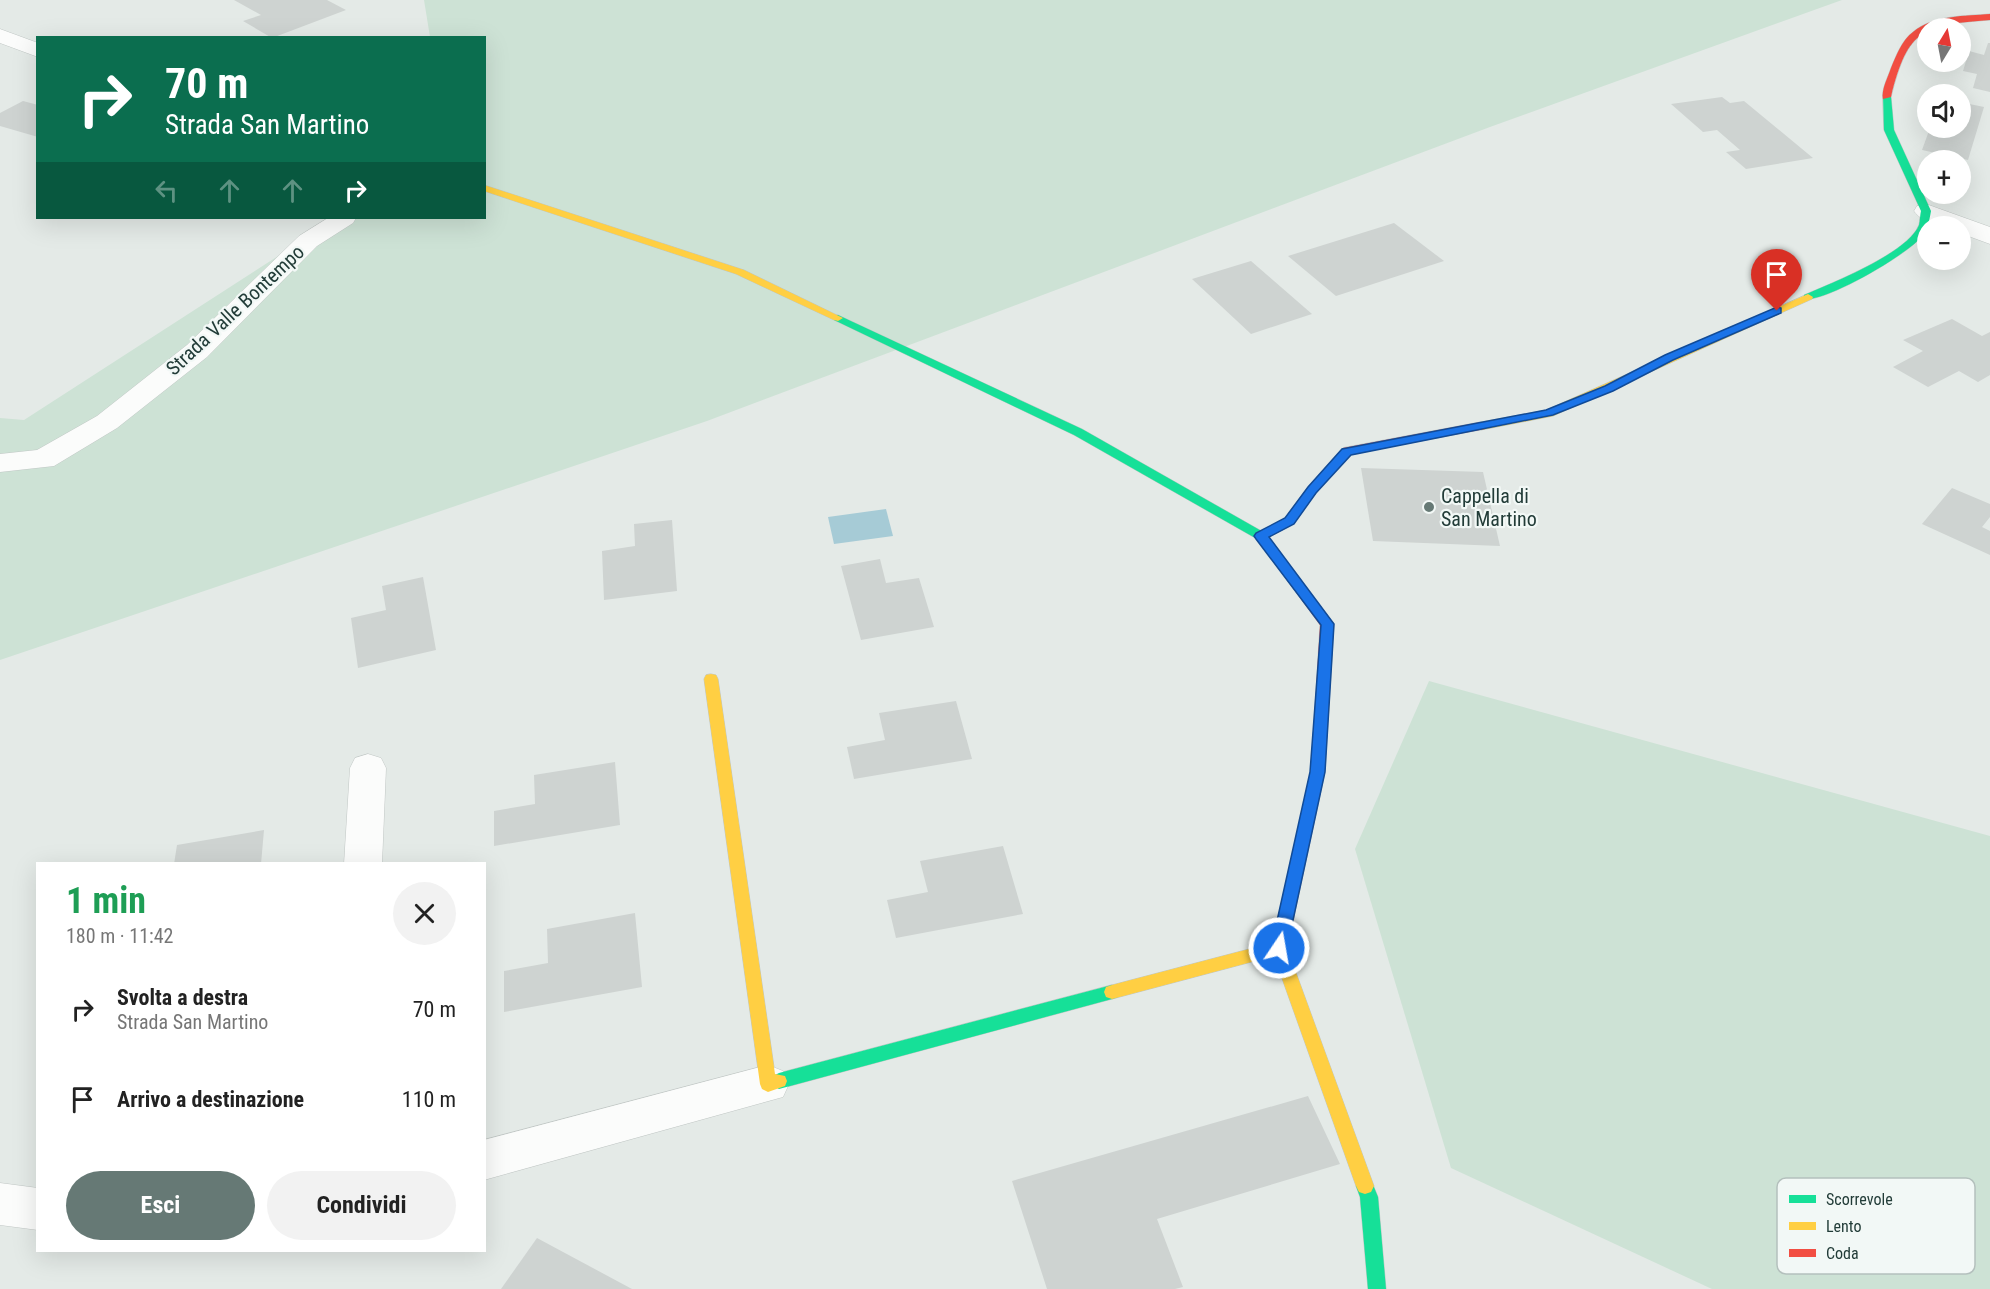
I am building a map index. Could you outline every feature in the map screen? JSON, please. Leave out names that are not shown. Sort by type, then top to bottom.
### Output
[{"type":"street","points":[[1261,536],[1289,521],[1312,490],[1347,452],[1549,413],[1863,273],[1914,240],[1924,225],[1926,211],[1889,130],[1886,96],[1893,73],[1914,34],[1928,27],[1953,20],[1990,17]]},
{"type":"street","points":[[0,35],[36,50]]},
{"type":"street","points":[[486,189],[740,272],[1078,432],[1261,536],[1327,624],[1318,772],[1279,948],[1370,1197],[1377,1289]]},
{"type":"street","points":[[1926,211],[1990,236]]},
{"type":"street","name":"Strada Valle Bontempo","points":[[0,463],[44,459],[107,422],[197,351],[308,241],[342,219]]},
{"type":"street","points":[[711,679],[768,1084]]},
{"type":"street","points":[[363,862],[368,768]]},
{"type":"street","points":[[486,1159],[1279,948]]},
{"type":"street","points":[[0,1204],[36,1209]]},
{"type":"green space","points":[[424,0],[1842,0],[1490,127],[707,421],[0,660],[0,418],[24,420],[335,219],[486,219],[486,36],[430,36]]},
{"type":"green space","points":[[1429,681],[1990,836],[1990,1289],[1712,1289],[1451,1168],[1355,849]]},
{"type":"water","points":[[886,509],[893,536],[834,544],[828,517]]},
{"type":"building","points":[[234,0],[327,0],[346,10],[277,36],[269,36],[243,21],[261,15]]},
{"type":"building","points":[[1990,43],[1990,92],[1973,88],[1977,74],[1968,72],[1971,72],[1971,52],[1984,55]]},
{"type":"building","points":[[1722,97],[1730,103],[1744,101],[1813,158],[1746,169],[1726,152],[1740,150],[1717,130],[1703,132],[1671,104]]},
{"type":"building","points":[[23,101],[36,104],[36,136],[0,126],[0,113]]},
{"type":"building","points":[[1971,104],[1984,107],[1971,150],[1922,150],[1926,138],[1971,138]]},
{"type":"building","points":[[1394,223],[1444,261],[1336,296],[1288,256]]},
{"type":"building","points":[[1251,261],[1312,314],[1251,334],[1192,279]]},
{"type":"building","points":[[1952,319],[1982,336],[1990,332],[1990,375],[1978,382],[1959,371],[1928,387],[1893,367],[1923,351],[1903,340]]},
{"type":"building","name":"Cappella di San Martino","points":[[1361,468],[1483,472],[1500,546],[1373,541]]},
{"type":"building","points":[[1952,488],[1990,504],[1990,517],[1982,527],[1990,531],[1990,555],[1922,524]]},
{"type":"building","points":[[672,520],[677,591],[604,600],[602,551],[635,546],[634,524]]},
{"type":"building","points":[[880,559],[886,583],[919,578],[934,627],[861,640],[841,566]]},
{"type":"building","points":[[423,577],[436,650],[358,668],[351,618],[386,610],[382,586]]},
{"type":"building","points":[[956,701],[972,759],[854,779],[847,747],[885,740],[879,713]]},
{"type":"building","points":[[615,762],[620,825],[494,846],[494,811],[535,804],[534,775]]},
{"type":"building","points":[[264,830],[261,862],[174,862],[177,845]]},
{"type":"building","points":[[1003,846],[1023,914],[896,938],[887,900],[928,892],[920,861]]},
{"type":"building","points":[[635,913],[642,987],[504,1012],[504,971],[548,963],[547,929]]},
{"type":"building","points":[[1308,1096],[1340,1164],[1157,1219],[1183,1287],[1175,1289],[1047,1289],[1012,1181]]},
{"type":"building","points":[[537,1238],[632,1289],[501,1289]]},
{"type":"traffic: fast","points":[[1808,297],[1855,277],[1890,257],[1917,236],[1924,225],[1926,211],[1889,130],[1886,97]]},
{"type":"traffic: fast","points":[[838,318],[1078,432],[1261,536],[1266,543]]},
{"type":"traffic: fast","points":[[779,1081],[1112,992]]},
{"type":"traffic: fast","points":[[1365,1186],[1369,1197],[1377,1289]]},
{"type":"traffic: slow","points":[[486,189],[740,272],[838,318]]},
{"type":"traffic: slow","points":[[1481,426],[1549,413],[1808,297]]},
{"type":"traffic: slow","points":[[711,679],[768,1084],[779,1081]]},
{"type":"traffic: slow","points":[[1286,917],[1279,948],[1365,1186]]},
{"type":"traffic: slow","points":[[1112,992],[1279,948]]},
{"type":"traffic: jam","points":[[1886,97],[1902,53],[1916,33],[1942,22],[1990,17]]},
{"type":"traffic: jam","points":[[1261,536],[1289,521],[1312,490],[1347,451],[1481,426]]},
{"type":"traffic: jam","points":[[1266,543],[1327,624],[1318,772],[1286,917]]},
{"type":"place","name":"Cappella di San Martino","points":[[1429,507]]},
{"type":"route","points":[[1279,948],[1318,772],[1327,624],[1261,536],[1289,521],[1312,490],[1347,452],[1549,413],[1777,311]]}]
